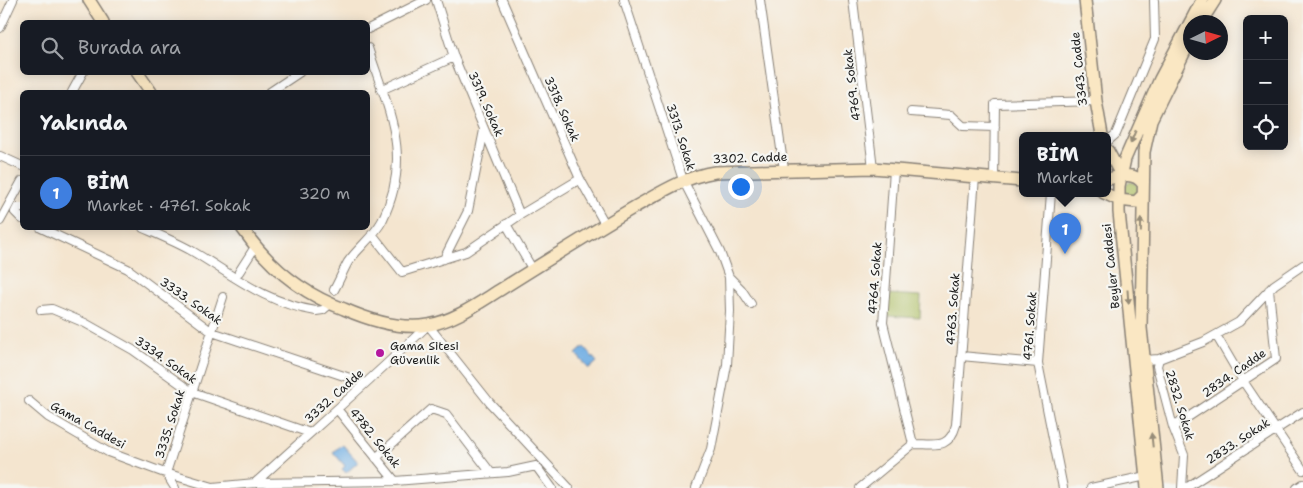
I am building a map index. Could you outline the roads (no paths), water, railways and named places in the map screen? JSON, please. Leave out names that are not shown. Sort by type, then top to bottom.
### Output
[{"type":"street","points":[[0,28],[13,0]]},
{"type":"street","points":[[89,0],[102,20]]},
{"type":"street","points":[[370,28],[426,0]]},
{"type":"street","name":"3319. Sokak","points":[[436,0],[454,57],[520,215]]},
{"type":"street","name":"3318. Sokak","points":[[502,0],[580,179],[605,224]]},
{"type":"street","name":"3313. Sokak","points":[[624,0],[683,180],[720,252],[728,277]]},
{"type":"street","points":[[760,0],[784,170]]},
{"type":"street","name":"4769. Sokak","points":[[853,0],[873,168]]},
{"type":"street","name":"3343. Cadde","points":[[1085,0],[1096,101],[1101,132]]},
{"type":"street","points":[[1111,138],[1116,134],[1155,39],[1154,0]]},
{"type":"street","name":"Beyler Caddesi","points":[[1147,488],[1119,200],[1120,175],[1124,159],[1145,111],[1202,0]]},
{"type":"street","points":[[1205,15],[1215,0]]},
{"type":"street","points":[[334,290],[348,263],[381,222],[396,186],[398,160],[394,131],[370,54]]},
{"type":"street","name":"Beyler Caddesi","points":[[1158,488],[1144,360],[1140,300],[1142,190],[1145,143],[1151,120],[1183,55]]},
{"type":"street","points":[[381,90],[454,57]]},
{"type":"street","points":[[73,90],[81,75]]},
{"type":"street","points":[[139,75],[150,90]]},
{"type":"street","points":[[273,90],[296,75]]},
{"type":"street","points":[[994,179],[995,104],[1096,101]]},
{"type":"street","points":[[911,112],[951,114],[963,126],[995,127]]},
{"type":"street","points":[[444,259],[468,211],[484,130]]},
{"type":"street","points":[[0,156],[20,165]]},
{"type":"street","points":[[1111,157],[1120,175]]},
{"type":"street","name":"3302. Cadde","points":[[243,230],[255,247],[278,272],[330,304],[379,321],[404,326],[428,325],[469,309],[605,224],[683,180],[715,172],[873,168],[1019,181]]},
{"type":"street","name":"4764. Sokak","points":[[894,170],[883,323],[913,444]]},
{"type":"street","points":[[1111,178],[1120,175],[1136,178],[1142,190],[1136,202],[1119,200],[1111,196]]},
{"type":"street","name":"4763. Sokak","points":[[913,444],[938,444],[949,441],[956,425],[975,177]]},
{"type":"street","points":[[372,234],[402,272],[466,252],[520,215],[580,179]]},
{"type":"street","points":[[0,221],[20,184]]},
{"type":"street","name":"4761. Sokak","points":[[1051,197],[1038,363],[1063,488]]},
{"type":"street","points":[[20,208],[15,210],[17,216],[20,217]]},
{"type":"street","points":[[506,224],[533,270]]},
{"type":"street","name":"3333. Sokak","points":[[45,230],[128,269],[212,332],[365,383]]},
{"type":"street","points":[[147,230],[192,251],[233,279],[273,298],[316,312],[323,310],[330,304]]},
{"type":"street","points":[[238,272],[255,247]]},
{"type":"street","points":[[1144,360],[1159,359],[1216,335],[1239,322],[1269,290],[1303,265]]},
{"type":"street","points":[[728,277],[741,289],[751,304]]},
{"type":"street","points":[[696,488],[711,449],[727,365],[730,311],[728,277]]},
{"type":"street","name":"2834. Cadde","points":[[1173,427],[1276,359],[1269,290]]},
{"type":"street","name":"3335. Sokak","points":[[166,473],[223,297]]},
{"type":"street","name":"3334. Sokak","points":[[41,310],[52,309],[85,323],[134,350],[192,392],[310,433]]},
{"type":"street","points":[[428,325],[490,403],[568,488]]},
{"type":"street","name":"3332. Cadde","points":[[255,483],[381,368],[406,349],[428,325]]},
{"type":"street","points":[[1216,335],[1243,382],[1277,429],[1303,470]]},
{"type":"street","points":[[961,356],[1038,363]]},
{"type":"street","name":"2832. Sokak","points":[[1159,359],[1157,366],[1173,427],[1184,455],[1182,488]]},
{"type":"street","name":"Gama Caddesi","points":[[29,401],[48,417],[108,452],[166,473],[213,487],[255,483],[395,481],[491,474],[536,466],[552,488]]},
{"type":"street","name":"4782. Sokak","points":[[337,408],[395,481]]},
{"type":"street","points":[[376,458],[431,409],[436,409],[446,414],[491,474]]},
{"type":"street","name":"2833. Sokak","points":[[1186,488],[1303,412]]},
{"type":"street","points":[[860,488],[913,444]]},
{"type":"street","points":[[166,473],[175,488]]},
{"type":"street","points":[[1091,488],[1146,476]]},
{"type":"street","points":[[1297,488],[1303,484]]},
{"type":"water","points":[[584,347],[597,362],[589,369],[576,354]]},
{"type":"water","points":[[342,444],[358,462],[346,473],[342,469],[345,466],[333,452]]},
{"type":"place","name":"BİM","points":[[1065,254]]},
{"type":"place","name":"Gama Sitesi Güvenlik","points":[[380,353]]}]
